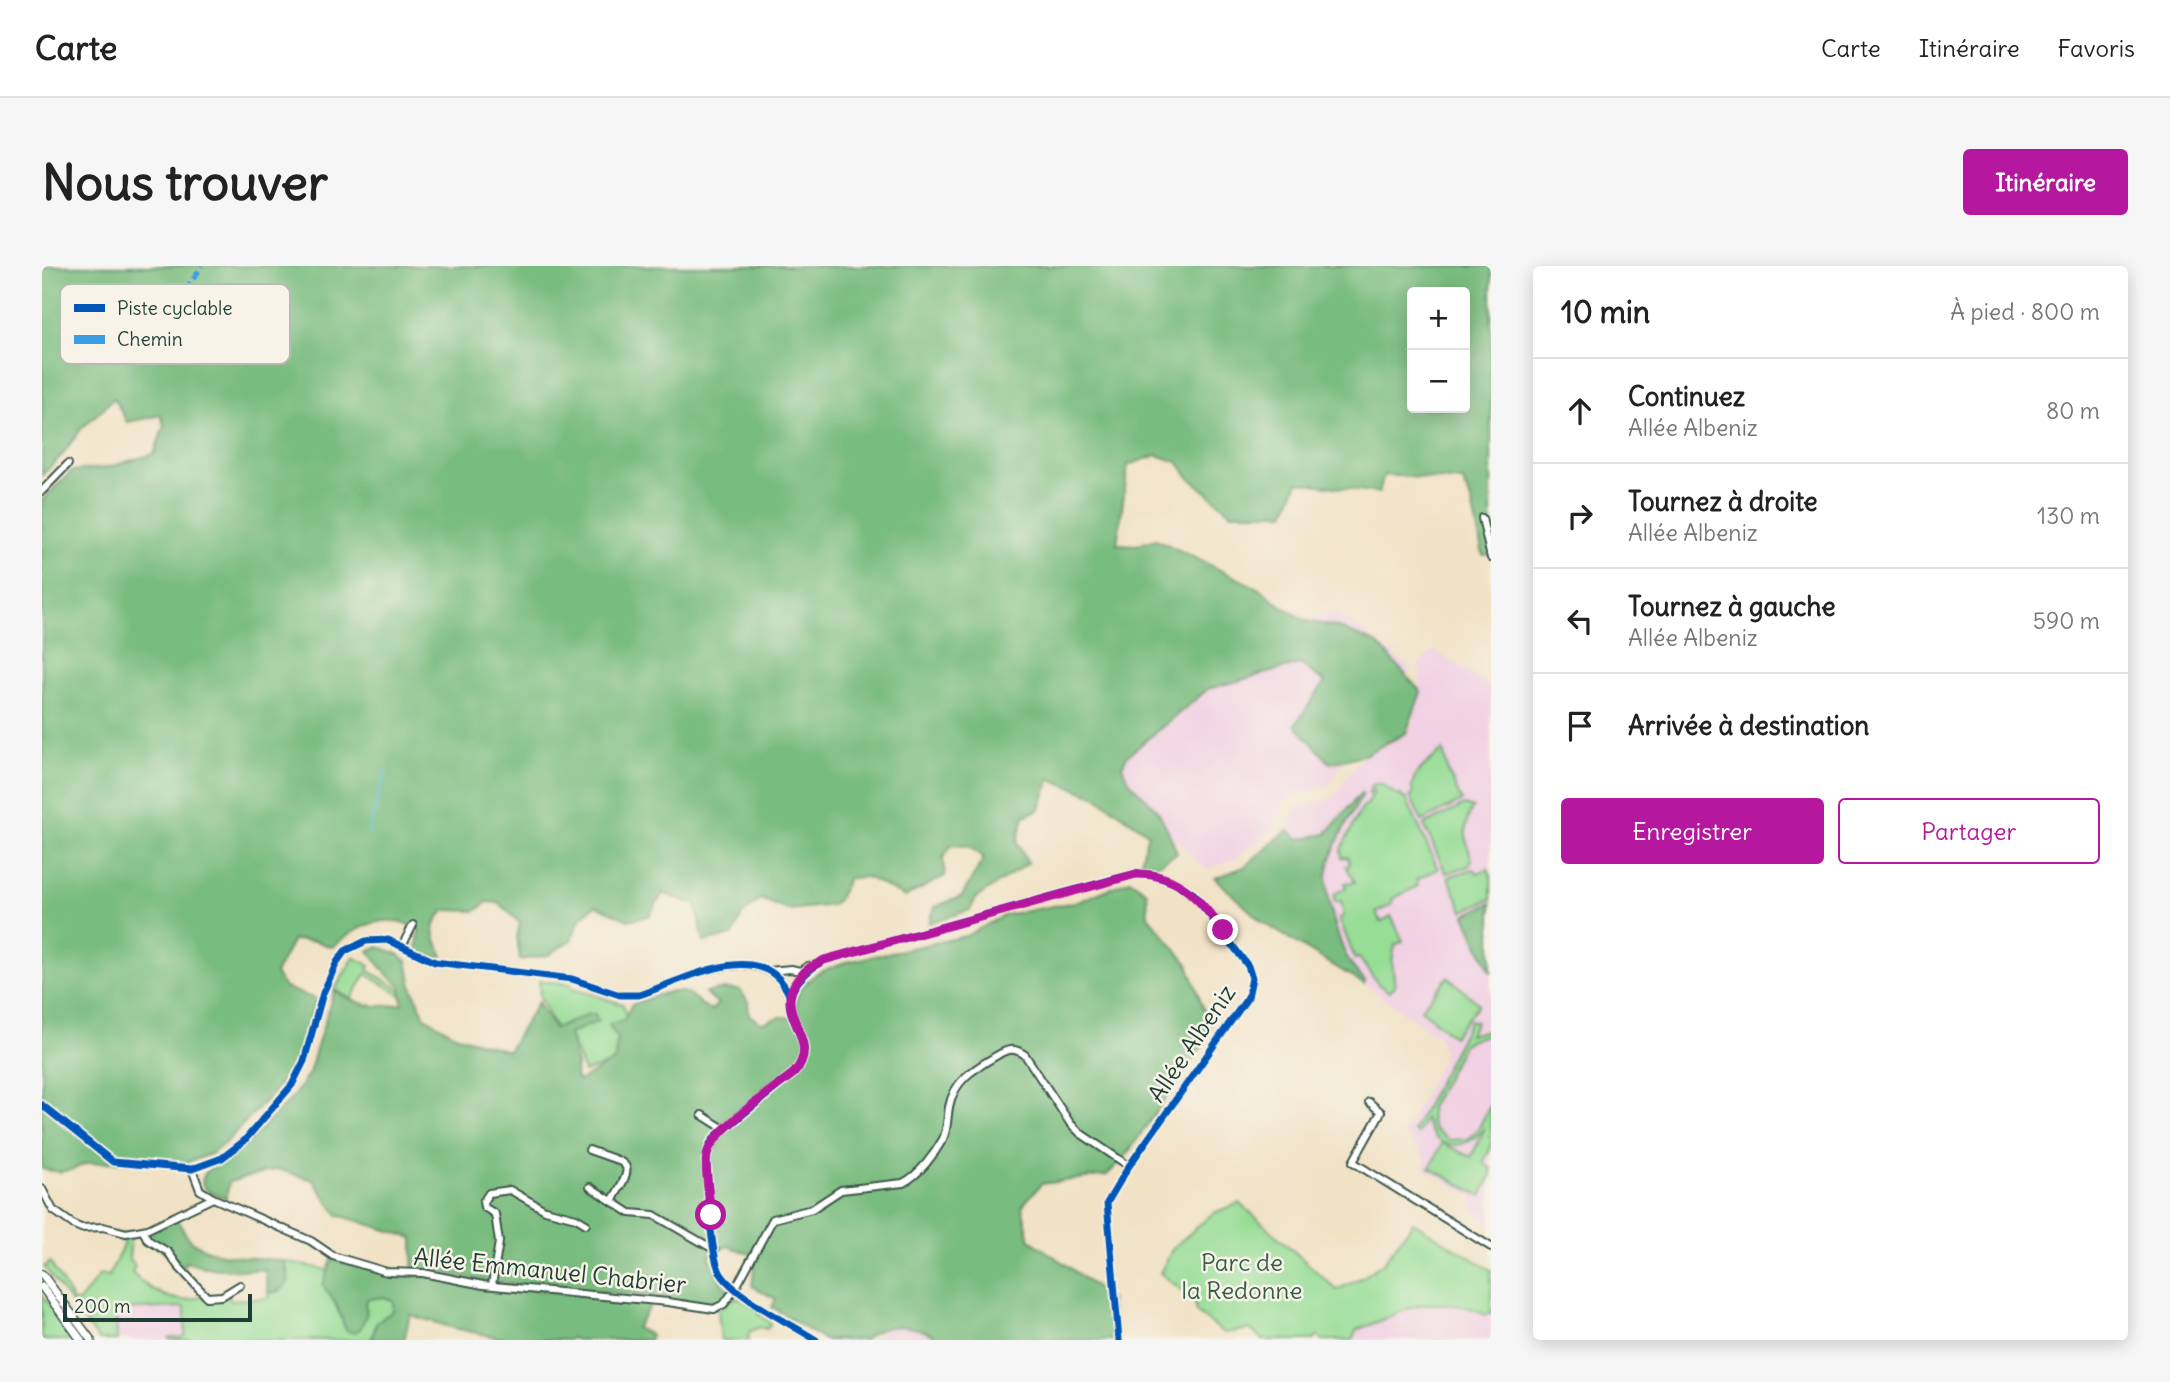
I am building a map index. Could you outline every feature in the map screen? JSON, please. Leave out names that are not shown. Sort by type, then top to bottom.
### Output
[{"type":"street","points":[[42,491],[68,464]]},
{"type":"street","points":[[1482,518],[1491,558]]},
{"type":"street","name":"Allée Albeniz","points":[[790,998],[808,969],[824,960],[1128,875],[1154,875],[1194,894],[1248,966],[1252,978],[1251,990],[1129,1166],[1107,1203],[1119,1340]]},
{"type":"street","points":[[402,946],[413,925]]},
{"type":"street","points":[[42,1105],[113,1162],[192,1169],[222,1158],[237,1147],[292,1084],[304,1062],[323,993],[340,956],[351,947],[366,941],[388,940],[435,962],[572,979],[627,996],[639,995],[731,964],[749,964],[782,981],[790,998],[791,1014],[804,1044],[802,1062],[794,1073],[724,1129],[710,1144],[706,1160],[715,1250],[720,1272],[735,1289],[816,1340]]},
{"type":"street","points":[[766,971],[800,971],[824,960]]},
{"type":"street","name":"Allée Albeniz","points":[[799,981],[800,971]]},
{"type":"street","name":"Allée Emmanuel Chabrier","points":[[192,1169],[200,1190],[213,1198],[311,1241],[333,1256],[387,1272],[424,1273],[459,1282],[668,1301],[714,1309],[724,1304],[735,1289],[773,1219],[813,1209],[841,1190],[902,1183],[911,1179],[941,1142],[947,1129],[950,1103],[968,1072],[1006,1050],[1016,1049],[1026,1055],[1070,1123],[1080,1133],[1129,1166]]},
{"type":"street","points":[[1369,1102],[1381,1112],[1353,1162],[1491,1247]]},
{"type":"street","points":[[702,1115],[724,1129]]},
{"type":"street","points":[[589,1150],[626,1166],[627,1177],[612,1201]]},
{"type":"street","points":[[590,1187],[630,1213],[654,1215],[715,1250]]},
{"type":"street","points":[[42,1189],[56,1213],[81,1228],[103,1227],[126,1233],[143,1231],[213,1198]]},
{"type":"street","points":[[492,1285],[498,1234],[495,1214],[484,1207],[483,1202],[489,1193],[510,1191],[545,1210],[576,1218],[586,1224]]},
{"type":"street","points":[[143,1231],[148,1240],[168,1252],[207,1297],[222,1296],[240,1285]]},
{"type":"street","points":[[42,1274],[91,1340]]},
{"type":"street","points":[[42,1287],[81,1340]]},
{"type":"shaded area","points":[[1337,612],[1412,670],[1399,724],[1351,752],[1330,785],[1295,795],[1285,802],[1273,830],[1239,857],[1207,870],[998,670],[1246,638]]},
{"type":"shaded area","points":[[1434,650],[1491,687],[1491,1197],[1487,1203],[1491,1205],[1491,1223],[1472,1208],[1472,1196],[1424,1166],[1426,1161],[1421,1153],[1404,1134],[1444,1055],[1439,1037],[1364,984],[1262,922],[1215,878],[1244,867],[1279,840],[1288,830],[1294,812],[1301,806],[1331,798],[1369,750],[1409,731],[1414,718],[1413,707],[1421,675],[1418,665]]},
{"type":"shaded area","points":[[1416,1306],[1464,1306],[1477,1309],[1485,1315],[1491,1313],[1491,1340],[1353,1340],[1355,1330]]},
{"type":"shaded area","points":[[185,1307],[185,1340],[117,1340],[116,1310]]},
{"type":"shaded area","points":[[891,1313],[924,1332],[932,1321],[963,1340],[874,1340]]},
{"type":"green space","points":[[42,266],[1491,266],[1491,555],[1483,555],[1472,503],[1463,481],[1384,475],[1379,493],[1298,482],[1285,513],[1231,513],[1189,477],[1178,462],[1157,455],[1128,465],[1117,544],[1136,545],[1156,539],[1262,590],[1306,621],[1337,627],[1378,644],[1421,692],[1406,733],[1364,755],[1330,763],[1295,725],[1325,682],[1300,664],[1208,689],[1127,756],[1122,766],[1134,786],[1160,815],[1177,853],[1151,868],[1140,864],[1148,833],[1095,796],[1050,779],[1040,809],[1024,816],[1017,842],[1028,863],[976,898],[970,910],[929,923],[935,907],[962,896],[984,858],[968,846],[952,845],[943,858],[945,876],[905,897],[867,877],[848,878],[839,898],[832,905],[788,910],[761,899],[742,915],[733,935],[704,942],[696,905],[663,893],[649,916],[628,920],[596,905],[580,919],[571,940],[548,955],[520,960],[517,937],[520,923],[499,903],[487,902],[476,911],[445,910],[436,922],[434,932],[443,956],[428,957],[417,950],[419,930],[396,921],[373,923],[363,927],[332,947],[315,941],[293,940],[275,974],[285,988],[316,999],[296,1064],[227,1141],[211,1154],[182,1164],[144,1161],[87,1163],[72,1170],[58,1172],[42,1169],[42,500],[72,471],[105,468],[154,454],[164,426],[161,415],[127,422],[114,398],[82,428],[62,455],[42,475]]},
{"type":"green space","points":[[1443,750],[1448,772],[1462,801],[1422,821],[1410,796],[1413,795],[1413,781],[1420,770]]},
{"type":"green space","points":[[1380,783],[1398,796],[1401,795],[1403,799],[1406,798],[1438,869],[1416,880],[1418,886],[1392,899],[1393,904],[1376,913],[1381,922],[1391,916],[1403,941],[1395,945],[1392,961],[1395,986],[1389,992],[1378,984],[1359,958],[1355,959],[1339,918],[1344,916],[1341,901],[1335,902],[1334,894],[1346,888],[1345,883],[1355,882],[1346,866],[1350,865],[1348,857],[1342,858],[1341,850],[1362,807],[1368,804],[1372,796],[1368,793],[1374,791],[1370,788],[1371,785]]},
{"type":"green space","points":[[1361,793],[1363,794],[1334,850],[1327,879],[1337,932],[1346,956],[1365,981],[1364,984],[1262,922],[1215,878],[1244,867],[1288,830],[1299,839],[1326,834]]},
{"type":"green space","points":[[1464,805],[1473,808],[1466,827],[1472,860],[1469,866],[1446,873],[1424,825]]},
{"type":"green space","points":[[1474,869],[1477,873],[1488,869],[1491,876],[1491,899],[1463,911],[1448,877]]},
{"type":"green space","points":[[1130,880],[1147,892],[1148,916],[1188,964],[1210,1027],[1205,1042],[1124,1158],[1107,1175],[1041,1184],[1022,1206],[1030,1240],[1110,1299],[1114,1340],[941,1340],[923,1331],[902,1326],[882,1329],[864,1340],[824,1340],[772,1307],[776,1299],[752,1286],[756,1256],[728,1246],[709,1256],[722,1283],[731,1293],[714,1305],[489,1281],[413,1269],[413,1238],[338,1215],[313,1180],[277,1169],[229,1182],[226,1198],[209,1192],[203,1186],[206,1170],[228,1160],[293,1097],[309,1073],[334,991],[367,1005],[402,1004],[401,986],[385,972],[369,951],[379,947],[398,954],[407,961],[412,987],[425,1017],[455,1035],[508,1051],[538,1002],[554,1029],[595,1014],[598,1021],[569,1034],[577,1065],[575,1077],[579,1081],[615,1060],[617,1038],[609,1025],[624,1020],[631,1005],[650,998],[664,993],[685,993],[712,1010],[718,1003],[705,993],[724,989],[740,990],[748,1002],[749,1015],[762,1023],[779,1017],[796,1018],[794,1007],[800,988],[817,973],[847,962],[966,936],[1005,915],[1080,901]]},
{"type":"green space","points":[[1491,903],[1491,973],[1465,915]]},
{"type":"green space","points":[[354,957],[370,966],[368,970],[408,994],[406,998],[366,974],[351,999],[335,989]]},
{"type":"green space","points":[[1448,977],[1479,1004],[1453,1036],[1421,1009]]},
{"type":"green space","points":[[539,981],[570,984],[574,990],[623,1004],[637,1055],[584,1072],[571,1039],[555,1027],[540,997]]},
{"type":"green space","points":[[1470,1020],[1476,1022],[1469,1035],[1483,1031],[1491,1032],[1491,1036],[1482,1036],[1464,1043],[1430,1108],[1431,1123],[1435,1130],[1449,1140],[1467,1139],[1477,1131],[1491,1104],[1491,1147],[1483,1163],[1491,1168],[1491,1176],[1481,1196],[1430,1168],[1442,1143],[1471,1157],[1485,1128],[1469,1141],[1452,1145],[1436,1138],[1425,1119],[1417,1134],[1413,1131]]},
{"type":"green space","name":"Parc de la Redonne","points":[[1240,1203],[1337,1290],[1365,1276],[1384,1262],[1413,1222],[1491,1270],[1491,1313],[1485,1315],[1470,1308],[1450,1305],[1421,1305],[1356,1330],[1353,1340],[1323,1340],[1318,1336],[1314,1340],[1263,1340],[1250,1329],[1224,1333],[1196,1312],[1194,1300],[1160,1273],[1173,1248],[1213,1213]]},
{"type":"green space","points":[[177,1218],[188,1237],[207,1250],[233,1256],[284,1261],[289,1280],[280,1290],[268,1293],[265,1270],[215,1268],[186,1262],[183,1267],[152,1242],[146,1232]]},
{"type":"green space","points":[[105,1231],[131,1235],[129,1259],[135,1266],[132,1273],[155,1291],[174,1298],[183,1300],[201,1296],[207,1299],[229,1295],[230,1300],[268,1298],[268,1293],[277,1292],[288,1274],[284,1261],[328,1270],[324,1285],[338,1312],[365,1303],[368,1299],[385,1297],[393,1301],[393,1311],[377,1322],[371,1340],[169,1340],[185,1337],[185,1307],[116,1310],[117,1340],[99,1340],[44,1267],[50,1262],[73,1301],[79,1302],[100,1274],[109,1276],[124,1243]]},
{"type":"green space","points":[[332,1259],[395,1275],[433,1277],[652,1303],[636,1328],[651,1335],[649,1340],[510,1340],[410,1315],[404,1340],[371,1340],[377,1322],[393,1311],[393,1301],[385,1297],[368,1299],[365,1303],[367,1313],[360,1329],[353,1333],[346,1330],[336,1304],[323,1285]]},
{"type":"green space","points":[[42,1295],[76,1340],[42,1340]]},
{"type":"green space","points":[[734,1298],[740,1298],[761,1311],[759,1315],[771,1323],[767,1329],[760,1327],[750,1331],[749,1340],[721,1340],[718,1310]]},
{"type":"waterway","points":[[368,834],[386,770]]},
{"type":"marked path","points":[[190,284],[202,266]]},
{"type":"cycle path","points":[[816,1340],[750,1300],[720,1272],[712,1234],[706,1160],[710,1144],[716,1136],[794,1073],[803,1058],[803,1044],[790,1006],[792,993],[802,977],[824,960],[1107,881],[1136,874],[1154,875],[1194,894],[1248,966],[1252,978],[1248,997],[1129,1166],[1107,1203],[1119,1340]]},
{"type":"cycle path","points":[[42,1105],[113,1162],[192,1169],[222,1158],[244,1141],[292,1085],[304,1061],[323,993],[337,962],[345,951],[366,941],[388,940],[435,962],[572,979],[620,995],[639,995],[700,973],[743,965],[762,968],[778,978],[790,997]]},
{"type":"route","points":[[711,1215],[706,1160],[710,1144],[724,1129],[800,1066],[804,1044],[793,1021],[789,1004],[793,989],[814,965],[1136,874],[1154,875],[1194,894],[1223,930]]}]
